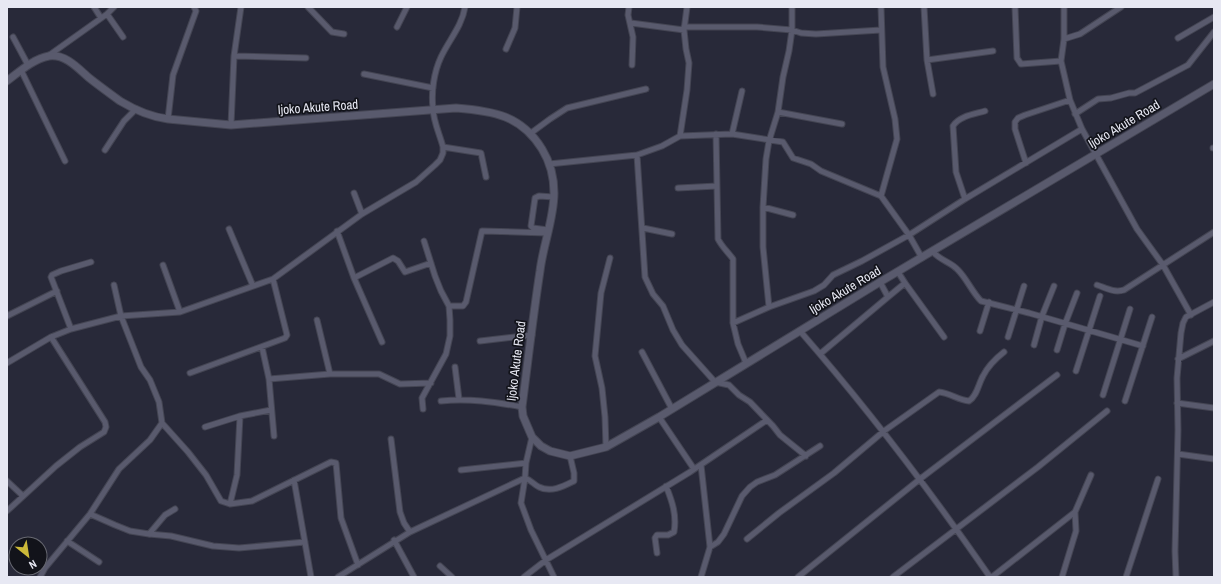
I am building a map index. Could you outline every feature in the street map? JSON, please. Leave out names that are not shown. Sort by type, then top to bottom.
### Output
[{"type":"main road","name":"Ijoko Akute Road","points":[[48,56],[58,56],[66,60],[78,67],[106,91],[136,109],[160,118],[231,125],[456,108],[493,112],[521,124],[531,133],[545,154],[553,179],[554,197],[538,279],[522,416],[532,436],[540,446],[550,451],[570,456],[606,447],[659,417],[880,282],[933,252],[1214,84]]},
{"type":"main road","points":[[7,81],[21,70],[48,56]]},
{"type":"street","points":[[94,7],[101,18]]},
{"type":"street","points":[[48,56],[107,14],[114,7]]},
{"type":"street","points":[[168,119],[173,75],[196,10],[194,7]]},
{"type":"street","points":[[231,125],[234,56],[241,7]]},
{"type":"street","points":[[308,7],[332,32],[344,34]]},
{"type":"street","points":[[397,27],[407,7]]},
{"type":"street","points":[[7,363],[51,337],[71,329],[121,316],[180,312],[272,279],[362,214],[416,182],[436,165],[443,153],[443,147],[433,109],[433,88],[440,58],[463,17],[465,7]]},
{"type":"street","points":[[506,49],[515,28],[517,7]]},
{"type":"street","points":[[629,7],[628,15],[633,37],[632,65]]},
{"type":"street","points":[[680,136],[687,90],[689,63],[684,29],[687,7]]},
{"type":"street","points":[[769,307],[762,247],[763,207],[769,141],[778,112],[783,77],[789,51],[792,30],[792,7]]},
{"type":"street","points":[[881,7],[883,67],[895,118],[897,139],[881,196]]},
{"type":"street","points":[[924,7],[927,60],[932,94]]},
{"type":"street","points":[[1015,7],[1017,58],[1019,62],[1021,64],[1061,61]]},
{"type":"street","points":[[1064,7],[1064,39],[1061,61],[1070,100],[1075,114],[1137,229],[1163,264],[1191,315]]},
{"type":"street","points":[[1064,39],[1080,34],[1120,7]]},
{"type":"street","points":[[107,14],[123,37]]},
{"type":"street","points":[[1178,38],[1214,17]]},
{"type":"street","points":[[631,23],[684,29],[757,27],[816,34],[881,30]]},
{"type":"street","points":[[1075,114],[1098,99],[1135,93],[1188,65],[1214,32]]},
{"type":"street","points":[[13,37],[28,66]]},
{"type":"street","points":[[927,60],[993,51]]},
{"type":"street","points":[[234,56],[306,58]]},
{"type":"street","points":[[21,70],[65,160]]},
{"type":"street","points":[[364,74],[433,88]]},
{"type":"street","points":[[531,133],[567,108],[646,89]]},
{"type":"street","points":[[732,134],[742,91]]},
{"type":"street","points":[[1026,163],[1015,129],[1015,122],[1018,118],[1070,100]]},
{"type":"street","points":[[105,150],[124,121],[136,109]]},
{"type":"street","points":[[965,199],[956,172],[953,150],[953,126],[959,119],[985,111]]},
{"type":"street","points":[[778,112],[842,124]]},
{"type":"street","points":[[733,323],[769,307],[814,291],[824,285],[833,275],[862,261],[908,235],[1082,129]]},
{"type":"street","points":[[716,134],[718,239],[733,259],[733,323],[738,344],[746,363]]},
{"type":"street","points":[[549,164],[637,155],[662,146],[680,136],[732,134],[783,142],[793,158],[811,164],[821,171],[881,196],[922,258]]},
{"type":"street","points":[[443,147],[481,153],[486,177]]},
{"type":"street","points":[[637,155],[643,228],[645,277],[653,294],[663,306],[673,330],[682,345],[715,382],[729,385],[739,395],[750,402],[780,435],[806,456]]},
{"type":"street","points":[[678,188],[717,186]]},
{"type":"street","points":[[354,193],[362,214]]},
{"type":"street","points":[[547,232],[531,226],[535,198],[539,196],[554,197]]},
{"type":"street","points":[[763,207],[793,215]]},
{"type":"street","points":[[643,228],[672,234]]},
{"type":"street","points":[[229,230],[253,286]]},
{"type":"street","points":[[337,231],[354,278],[382,342]]},
{"type":"street","points":[[449,306],[463,306],[466,302],[482,231],[547,232]]},
{"type":"street","points":[[1097,285],[1119,292],[1126,289],[1214,232]]},
{"type":"street","points":[[423,409],[422,398],[446,354],[450,336],[449,306],[439,286],[424,241]]},
{"type":"street","points":[[933,252],[939,258],[960,271],[976,296],[981,301],[1017,309],[1143,346]]},
{"type":"street","points":[[354,278],[393,258],[398,261],[405,272],[431,263]]},
{"type":"street","points":[[606,447],[602,388],[595,356],[601,293],[610,258]]},
{"type":"street","points":[[71,329],[51,277],[52,275],[61,271],[91,262]]},
{"type":"street","points":[[163,265],[180,312]]},
{"type":"street","points":[[898,272],[944,337]]},
{"type":"street","points":[[190,373],[262,347],[287,336],[272,279]]},
{"type":"street","points":[[880,282],[888,297]]},
{"type":"street","points":[[820,354],[906,283]]},
{"type":"street","points":[[114,285],[121,316],[141,367],[150,380],[159,402],[162,422],[206,475],[221,501],[230,504],[252,501],[331,462],[336,463],[341,518],[358,565]]},
{"type":"street","points":[[1008,337],[1024,286]]},
{"type":"street","points":[[1034,345],[1042,316],[1054,286]]},
{"type":"street","points":[[7,316],[57,291]]},
{"type":"street","points":[[1057,350],[1077,293]]},
{"type":"street","points":[[1076,371],[1100,296]]},
{"type":"street","points":[[980,331],[988,302]]},
{"type":"street","points":[[1176,577],[1175,551],[1178,454],[1178,359],[1183,323],[1186,318],[1214,302]]},
{"type":"street","points":[[1103,395],[1130,309]]},
{"type":"street","points":[[1126,401],[1152,317]]},
{"type":"street","points":[[316,320],[330,374]]},
{"type":"street","points":[[800,331],[884,431],[957,528],[991,577],[1075,512]]},
{"type":"street","points":[[480,341],[532,335]]},
{"type":"street","points":[[7,511],[56,466],[80,447],[104,432],[106,427],[51,337]]},
{"type":"street","points":[[1178,359],[1214,342]]},
{"type":"street","points":[[262,347],[269,379],[274,436]]},
{"type":"street","points":[[642,352],[672,409]]},
{"type":"street","points":[[747,538],[779,512],[834,473],[884,431],[939,392],[948,394],[963,401],[973,399],[984,374],[996,358],[1004,352]]},
{"type":"street","points":[[456,367],[460,399]]},
{"type":"street","points":[[269,379],[330,374],[379,374],[400,384],[431,383]]},
{"type":"street","points":[[798,577],[920,479],[1057,375]]},
{"type":"street","points":[[442,401],[460,399],[522,407]]},
{"type":"street","points":[[1177,403],[1214,408]]},
{"type":"street","points":[[205,427],[240,416],[271,410]]},
{"type":"street","points":[[893,577],[1038,467],[1107,411]]},
{"type":"street","points":[[230,504],[237,475],[240,416]]},
{"type":"street","points":[[659,417],[694,469]]},
{"type":"street","points":[[524,577],[546,560],[701,465],[767,420]]},
{"type":"street","points":[[40,577],[45,568],[90,514],[119,469],[150,440],[162,422]]},
{"type":"street","points":[[532,436],[526,463],[526,478],[521,503],[531,530],[554,577]]},
{"type":"street","points":[[391,439],[400,512],[404,523],[410,532]]},
{"type":"street","points":[[710,547],[718,542],[724,534],[742,496],[750,487],[757,482],[776,475],[820,446]]},
{"type":"street","points":[[1178,454],[1214,459]]},
{"type":"street","points":[[338,577],[394,540],[526,478],[531,480],[539,487],[550,489],[562,487],[574,481],[574,472],[570,456]]},
{"type":"street","points":[[461,470],[526,463]]},
{"type":"street","points":[[701,465],[710,547],[701,577]]},
{"type":"street","points":[[1062,577],[1076,530],[1075,512],[1091,475]]},
{"type":"street","points":[[1126,577],[1158,479]]},
{"type":"street","points":[[294,480],[311,577]]},
{"type":"street","points":[[7,481],[23,496]]},
{"type":"street","points":[[657,553],[655,538],[657,535],[668,535],[674,532],[675,525],[674,504],[666,486]]},
{"type":"street","points":[[149,534],[165,515],[175,509]]},
{"type":"street","points":[[90,514],[120,527],[149,534],[171,536],[213,546],[239,548],[305,542]]},
{"type":"street","points":[[394,540],[414,577]]},
{"type":"street","points":[[67,541],[100,562]]},
{"type":"street","points":[[440,566],[452,577]]}]
